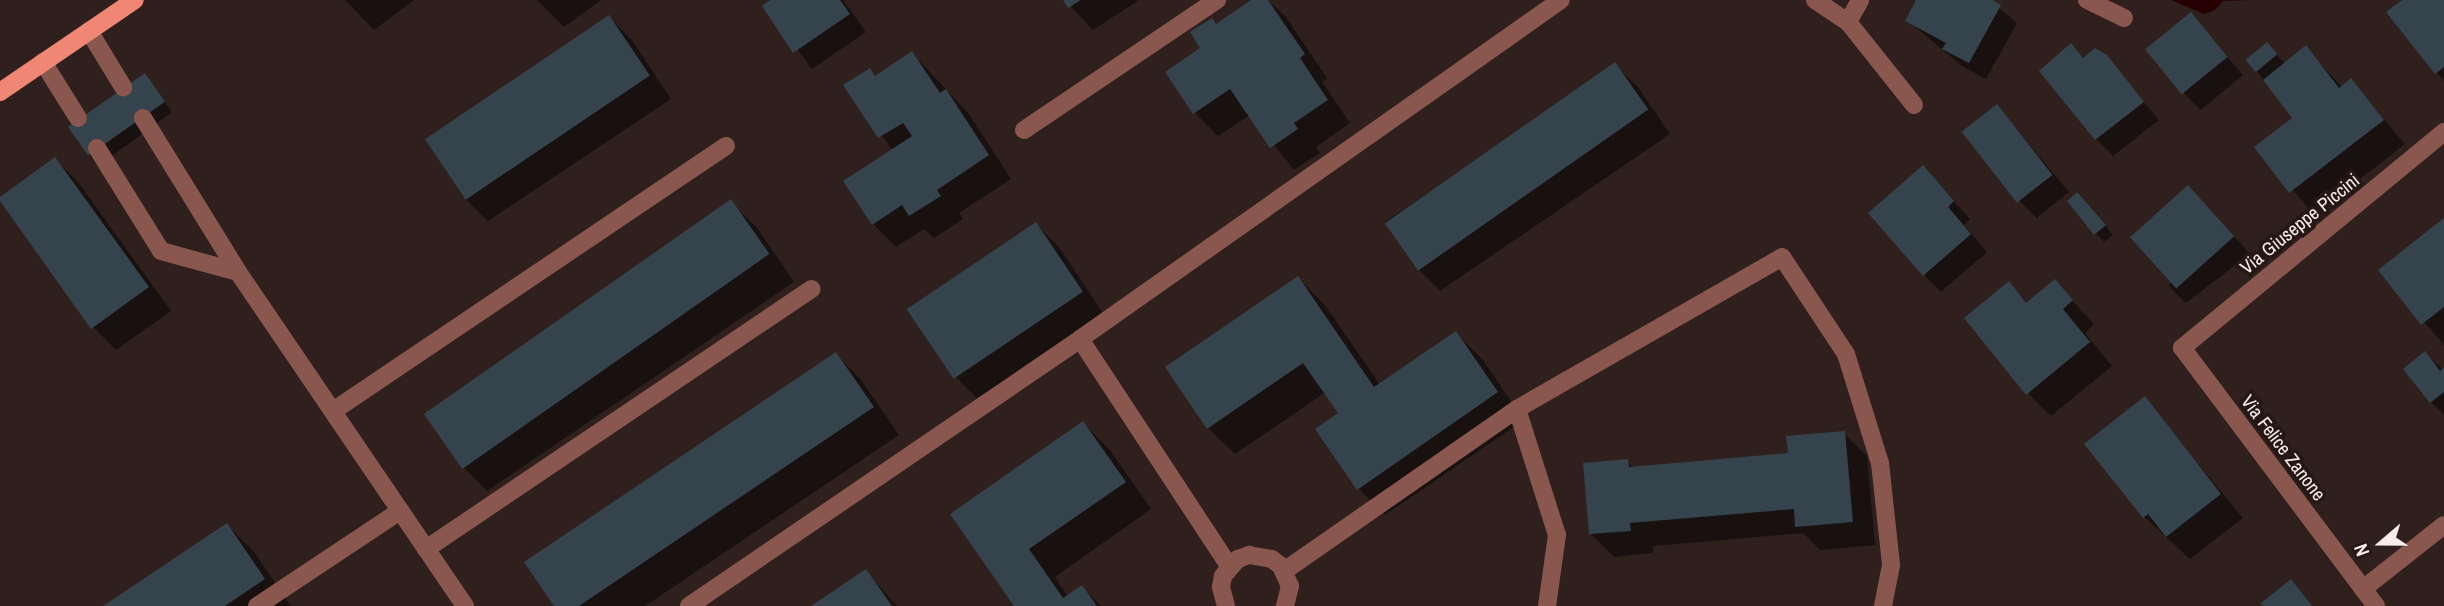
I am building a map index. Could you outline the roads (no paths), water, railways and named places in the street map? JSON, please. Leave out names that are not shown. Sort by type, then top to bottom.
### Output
[{"type":"main road","points":[[0,92],[135,0]]},
{"type":"street","points":[[1024,130],[1217,0]]},
{"type":"street","points":[[689,606],[1080,339],[1561,0]]},
{"type":"street","points":[[1815,0],[1848,22],[1914,105]]},
{"type":"street","points":[[1848,22],[1860,0]]},
{"type":"street","points":[[2087,0],[2124,18]]},
{"type":"street","points":[[89,31],[123,87]]},
{"type":"street","points":[[43,62],[78,118]]},
{"type":"street","points":[[143,118],[238,272],[465,606]]},
{"type":"street","name":"Via Giuseppe Piccini","points":[[2182,348],[2444,132]]},
{"type":"street","points":[[333,411],[726,146]]},
{"type":"street","points":[[97,148],[161,251],[238,272]]},
{"type":"street","points":[[1284,572],[1517,409],[1782,257],[1846,354],[1880,463],[1891,565],[1883,606]]},
{"type":"street","points":[[426,549],[811,289]]},
{"type":"street","points":[[1080,339],[1229,566]]},
{"type":"street","name":"Via Felice Zanone","points":[[2182,348],[2376,606]]},
{"type":"street","points":[[1517,409],[1556,535],[1547,606]]},
{"type":"street","points":[[257,606],[400,511]]},
{"type":"street","points":[[2363,589],[2444,526]]},
{"type":"street","points":[[1226,606],[1221,587],[1229,566],[1238,559],[1261,555],[1284,572],[1290,586],[1285,606]]}]
